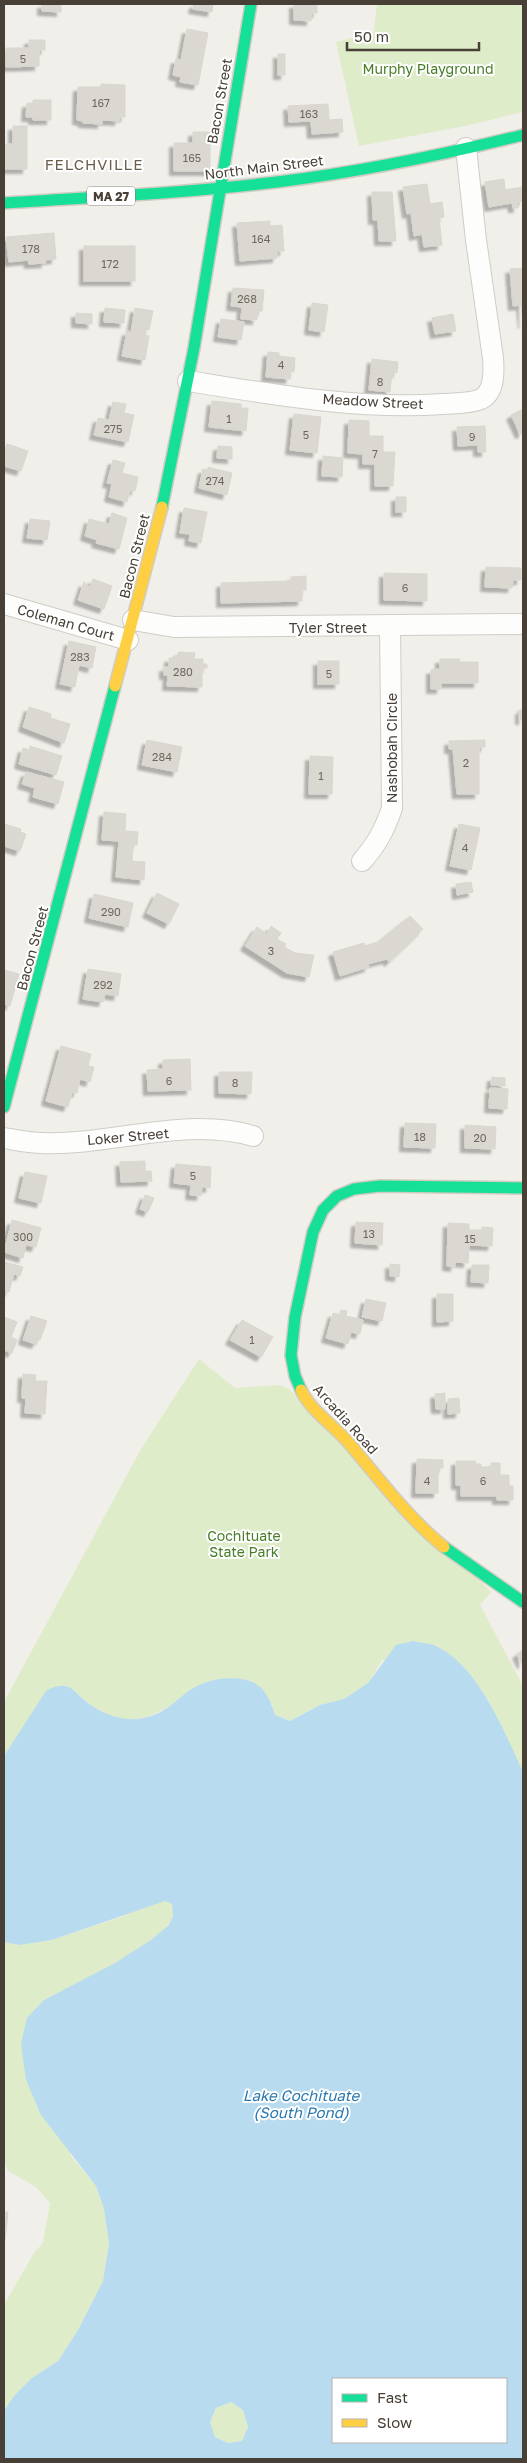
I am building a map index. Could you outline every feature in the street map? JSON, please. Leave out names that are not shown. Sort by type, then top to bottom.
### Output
[{"type":"street","name":"Bacon Street","points":[[4,1107],[164,498],[188,381],[251,4]]},
{"type":"street","name":"North Main Street","points":[[4,203],[219,189],[335,174],[523,135]]},
{"type":"street","name":"Meadow Street","points":[[188,381],[246,390],[398,406],[469,402],[481,399],[487,394],[494,372],[493,358],[476,240],[466,148]]},
{"type":"street","name":"Coleman Court","points":[[4,604],[128,640]]},
{"type":"street","name":"Tyler Street","points":[[133,620],[174,627],[390,627],[523,624]]},
{"type":"street","name":"Nashobah Circle","points":[[362,861],[376,844],[386,827],[392,808],[390,627]]},
{"type":"street","name":"Loker Street","points":[[4,1138],[48,1143],[197,1131],[231,1132],[253,1136]]},
{"type":"street","name":"Arcadia Road","points":[[523,1188],[380,1186],[354,1189],[337,1196],[322,1210],[316,1223],[296,1308],[291,1355],[299,1388],[306,1400],[346,1440],[418,1526],[455,1556],[523,1602]]},
{"type":"green space","name":"Murphy Playground","points":[[377,4],[523,4],[523,112],[465,126],[359,146],[336,42],[374,32]]},
{"type":"green space","name":"Cochituate State Park","points":[[199,1359],[235,1388],[280,1385],[289,1389],[491,1592],[480,1605],[523,1686],[523,1772],[487,1698],[382,1660],[368,1683],[344,1699],[320,1705],[290,1721],[275,1715],[272,1704],[190,1690],[160,1711],[145,1717],[131,1720],[117,1718],[102,1712],[88,1703],[73,1689],[26,1723],[4,1756],[4,1702],[141,1449]]},
{"type":"green space","points":[[165,1901],[172,1904],[173,1916],[162,1932],[112,1965],[44,2000],[71,2156],[96,2186],[104,2209],[109,2243],[103,2281],[78,2330],[58,2361],[32,2378],[13,2397],[4,2411],[4,2305],[34,2253],[43,2243],[50,2203],[36,2187],[8,2171],[4,2161],[4,1942],[19,1945],[52,1940]]},
{"type":"green space","points":[[231,2402],[243,2410],[248,2427],[242,2441],[228,2443],[215,2437],[210,2422],[216,2408]]},
{"type":"water","name":"Lake Cochituate (South Pond)","points":[[413,1641],[434,1645],[451,1655],[465,1668],[477,1684],[499,1720],[523,1772],[523,2459],[4,2459],[4,2411],[13,2397],[32,2378],[58,2361],[78,2330],[103,2281],[109,2243],[104,2209],[96,2186],[41,2115],[26,2080],[21,2044],[27,2018],[44,2000],[115,1963],[151,1940],[169,1925],[173,1916],[172,1904],[165,1901],[52,1940],[19,1945],[4,1942],[4,1756],[46,1691],[57,1686],[64,1686],[74,1690],[88,1703],[115,1717],[137,1719],[159,1713],[189,1691],[207,1682],[226,1678],[241,1679],[259,1686],[267,1695],[275,1715],[290,1721],[320,1705],[344,1699],[368,1683],[396,1645]],"holes":[[[231,2402],[243,2410],[248,2427],[242,2441],[228,2443],[215,2437],[210,2422],[216,2408]]]},
{"type":"building","points":[[42,4],[61,4],[61,12],[42,11]]},
{"type":"building","points":[[194,4],[213,4],[212,12],[193,9]]},
{"type":"building","points":[[294,4],[317,4],[317,13],[311,13],[311,21],[294,20]]},
{"type":"building","points":[[187,29],[208,33],[198,85],[180,82],[181,77],[173,75],[176,59],[181,60]]},
{"type":"building","points":[[29,40],[45,40],[45,50],[39,50],[39,66],[6,67],[6,48],[29,48]]},
{"type":"building","points":[[278,54],[285,54],[285,75],[278,75]]},
{"type":"building","points":[[101,84],[125,85],[125,117],[119,117],[119,121],[102,120],[102,124],[83,123],[83,121],[77,120],[78,87],[101,87]]},
{"type":"building","points":[[33,100],[51,100],[51,120],[33,120],[33,117],[26,117],[27,103],[33,104]]},
{"type":"building","points":[[328,104],[329,120],[342,119],[343,132],[312,134],[311,121],[289,122],[288,106]]},
{"type":"building","points":[[13,126],[27,126],[27,169],[5,169],[5,144],[13,144]]},
{"type":"building","points":[[193,132],[210,132],[210,171],[174,171],[174,143],[193,143]]},
{"type":"building","points":[[504,179],[505,190],[523,187],[523,201],[517,202],[518,208],[513,208],[512,203],[489,207],[485,182]]},
{"type":"building","points":[[427,184],[430,204],[442,202],[444,217],[439,218],[442,245],[424,247],[422,234],[414,236],[411,213],[407,214],[403,187]]},
{"type":"building","points":[[372,192],[392,192],[396,241],[379,241],[378,220],[373,220]]},
{"type":"building","points":[[270,221],[270,226],[282,225],[284,251],[277,251],[277,258],[240,261],[237,223]]},
{"type":"building","points":[[54,233],[56,259],[45,260],[46,263],[29,264],[28,260],[9,262],[6,237]]},
{"type":"building","points":[[84,246],[135,246],[135,281],[84,281]]},
{"type":"building","points":[[523,268],[523,324],[521,305],[513,306],[510,269]]},
{"type":"building","points":[[233,288],[264,290],[262,311],[257,311],[257,320],[241,319],[242,307],[231,306]]},
{"type":"building","points":[[312,303],[328,305],[324,332],[309,330]]},
{"type":"building","points":[[105,308],[125,310],[124,323],[104,322]]},
{"type":"building","points":[[135,308],[153,311],[149,330],[146,329],[145,335],[149,336],[145,360],[122,356],[127,331],[131,332]]},
{"type":"building","points":[[76,313],[92,314],[92,324],[76,323]]},
{"type":"building","points":[[453,314],[456,331],[435,334],[432,318]]},
{"type":"building","points":[[221,319],[244,322],[241,340],[218,337]]},
{"type":"building","points":[[268,352],[279,353],[279,356],[295,358],[294,372],[291,371],[290,379],[266,377]]},
{"type":"building","points":[[372,359],[398,362],[397,373],[392,372],[390,392],[369,390]]},
{"type":"building","points":[[212,401],[241,404],[241,408],[248,408],[246,431],[209,427]]},
{"type":"building","points":[[113,402],[126,404],[124,413],[134,415],[128,442],[94,435],[98,418],[109,420]]},
{"type":"building","points":[[523,409],[523,433],[520,434],[511,415]]},
{"type":"building","points":[[294,414],[321,417],[317,453],[290,450]]},
{"type":"building","points":[[349,420],[369,421],[369,436],[383,436],[383,452],[395,452],[393,486],[375,486],[375,464],[363,464],[363,454],[348,453]]},
{"type":"building","points":[[485,426],[486,452],[478,452],[478,445],[458,446],[457,427]]},
{"type":"building","points":[[7,444],[28,451],[21,471],[4,466],[4,453]]},
{"type":"building","points":[[218,446],[232,447],[232,459],[217,458]]},
{"type":"building","points":[[323,456],[343,458],[342,477],[322,476]]},
{"type":"building","points":[[113,460],[125,463],[122,473],[138,477],[135,491],[130,490],[127,502],[109,497],[112,484],[107,483]]},
{"type":"building","points":[[208,467],[232,473],[227,495],[199,488],[203,469],[208,470]]},
{"type":"building","points":[[396,497],[406,497],[406,512],[396,512]]},
{"type":"building","points":[[184,508],[207,512],[201,543],[189,541],[190,534],[180,533]]},
{"type":"building","points":[[112,513],[127,518],[119,549],[96,543],[97,540],[85,536],[89,519],[109,524]]},
{"type":"building","points":[[30,519],[50,521],[47,540],[27,538]]},
{"type":"building","points":[[486,567],[521,568],[521,580],[513,580],[512,588],[485,587]]},
{"type":"building","points":[[384,573],[427,574],[427,601],[384,600]]},
{"type":"building","points":[[306,576],[306,590],[302,590],[302,601],[221,603],[221,583],[291,581],[291,577]]},
{"type":"building","points":[[93,579],[112,586],[104,609],[78,600],[84,582],[90,587]]},
{"type":"building","points":[[69,641],[96,647],[92,668],[79,665],[75,687],[60,684]]},
{"type":"building","points":[[179,652],[195,653],[194,659],[203,659],[203,664],[207,664],[207,668],[202,668],[202,687],[167,686],[168,675],[164,675],[164,667],[169,667],[169,658],[175,658]]},
{"type":"building","points":[[440,659],[460,659],[459,662],[478,662],[478,683],[441,683],[441,689],[431,689],[431,670],[440,669]]},
{"type":"building","points":[[318,661],[339,661],[339,684],[318,684]]},
{"type":"building","points":[[29,707],[51,714],[50,718],[70,724],[64,743],[23,727]]},
{"type":"building","points":[[520,710],[523,710],[523,720],[520,720]]},
{"type":"building","points":[[147,740],[182,747],[177,772],[142,765]]},
{"type":"building","points":[[485,740],[485,747],[479,747],[479,794],[457,794],[453,749],[449,749],[449,741]]},
{"type":"building","points":[[30,746],[62,756],[56,775],[19,764],[23,748],[29,750]]},
{"type":"building","points":[[310,756],[333,757],[332,794],[309,794]]},
{"type":"building","points":[[26,772],[64,782],[58,804],[33,797],[35,788],[22,784]]},
{"type":"building","points":[[104,812],[126,814],[125,831],[138,832],[137,845],[133,845],[132,861],[145,862],[144,880],[116,877],[119,841],[102,840]]},
{"type":"building","points":[[4,824],[21,829],[20,832],[26,834],[20,851],[4,846]]},
{"type":"building","points":[[459,824],[480,828],[471,870],[450,866]]},
{"type":"building","points":[[471,882],[473,892],[457,895],[456,884]]},
{"type":"building","points":[[157,893],[179,904],[169,924],[147,913]]},
{"type":"building","points":[[94,894],[133,903],[128,927],[89,918]]},
{"type":"building","points":[[410,916],[423,929],[389,962],[387,959],[368,964],[369,967],[340,976],[333,952],[364,943],[365,946],[378,942]]},
{"type":"building","points":[[271,926],[281,933],[277,939],[286,944],[284,947],[295,953],[314,955],[309,977],[287,973],[245,946],[257,927],[267,934]]},
{"type":"building","points":[[88,969],[121,974],[118,996],[105,994],[103,1002],[83,999]]},
{"type":"building","points":[[4,970],[19,974],[10,1006],[4,1004]]},
{"type":"building","points":[[61,1046],[91,1054],[88,1066],[94,1067],[90,1082],[80,1079],[77,1093],[72,1092],[68,1107],[46,1101]]},
{"type":"building","points":[[190,1059],[191,1090],[148,1091],[147,1070],[163,1069],[163,1060]]},
{"type":"building","points":[[219,1072],[252,1072],[251,1094],[219,1093]]},
{"type":"building","points":[[492,1077],[505,1078],[505,1086],[491,1085]]},
{"type":"building","points":[[490,1088],[508,1089],[507,1109],[489,1108]]},
{"type":"building","points":[[405,1123],[436,1124],[435,1148],[404,1147]]},
{"type":"building","points":[[465,1125],[496,1127],[495,1149],[465,1148]]},
{"type":"building","points":[[145,1161],[145,1171],[151,1171],[152,1181],[121,1182],[120,1162]]},
{"type":"building","points":[[176,1164],[211,1167],[210,1188],[202,1187],[201,1196],[190,1195],[191,1185],[174,1183]]},
{"type":"building","points":[[25,1172],[47,1176],[41,1203],[19,1198]]},
{"type":"building","points":[[145,1195],[154,1198],[148,1212],[140,1209]]},
{"type":"building","points":[[12,1220],[41,1228],[36,1247],[26,1245],[23,1258],[4,1252]]},
{"type":"building","points":[[356,1222],[383,1223],[382,1245],[355,1243]]},
{"type":"building","points":[[448,1223],[469,1224],[469,1230],[482,1230],[482,1227],[493,1228],[492,1246],[469,1245],[468,1263],[455,1262],[455,1267],[447,1266]]},
{"type":"building","points":[[4,1262],[23,1267],[20,1276],[14,1274],[9,1292],[4,1290]]},
{"type":"building","points":[[390,1264],[400,1265],[399,1277],[390,1276]]},
{"type":"building","points":[[472,1265],[489,1265],[488,1283],[471,1282]]},
{"type":"building","points":[[437,1294],[453,1294],[453,1321],[437,1322]]},
{"type":"building","points":[[366,1299],[386,1303],[382,1321],[362,1317]]},
{"type":"building","points":[[341,1310],[347,1311],[346,1316],[363,1320],[360,1334],[351,1332],[348,1344],[326,1338],[333,1313],[340,1315]]},
{"type":"building","points":[[31,1316],[47,1321],[40,1340],[38,1339],[36,1344],[23,1340]]},
{"type":"building","points":[[4,1317],[17,1322],[11,1337],[17,1340],[12,1353],[4,1350]]},
{"type":"building","points":[[242,1320],[273,1337],[261,1357],[230,1340]]},
{"type":"building","points":[[23,1374],[36,1375],[35,1381],[47,1381],[45,1414],[25,1413],[26,1398],[22,1398]]},
{"type":"building","points":[[445,1393],[445,1409],[436,1409],[435,1394]]},
{"type":"building","points":[[459,1398],[460,1413],[448,1414],[448,1399]]},
{"type":"building","points":[[417,1459],[443,1460],[443,1468],[438,1468],[438,1493],[416,1493]]},
{"type":"building","points":[[456,1461],[475,1461],[476,1464],[481,1464],[481,1467],[491,1467],[491,1463],[500,1463],[500,1475],[509,1475],[509,1486],[513,1486],[513,1500],[497,1500],[497,1496],[461,1496],[461,1485],[456,1485]]},
{"type":"building","points":[[523,1650],[523,1664],[522,1664],[517,1654]]},
{"type":"building","points":[[4,2212],[8,2212],[5,2240],[4,2240]]},
{"type":"traffic: fast","points":[[162,507],[194,348],[251,4]]},
{"type":"traffic: fast","points":[[4,203],[175,192],[308,178],[401,162],[523,135]]},
{"type":"traffic: fast","points":[[4,1107],[115,686]]},
{"type":"traffic: fast","points":[[301,1390],[295,1376],[291,1355],[295,1317],[313,1232],[323,1210],[337,1196],[354,1189],[380,1186],[523,1188]]},
{"type":"traffic: fast","points":[[444,1547],[523,1602]]},
{"type":"traffic: slow","points":[[115,686],[162,507]]},
{"type":"traffic: slow","points":[[301,1390],[310,1404],[347,1441],[405,1510],[444,1547]]},
{"type":"district","name":"FELCHVILLE","points":[[94,164]]}]
